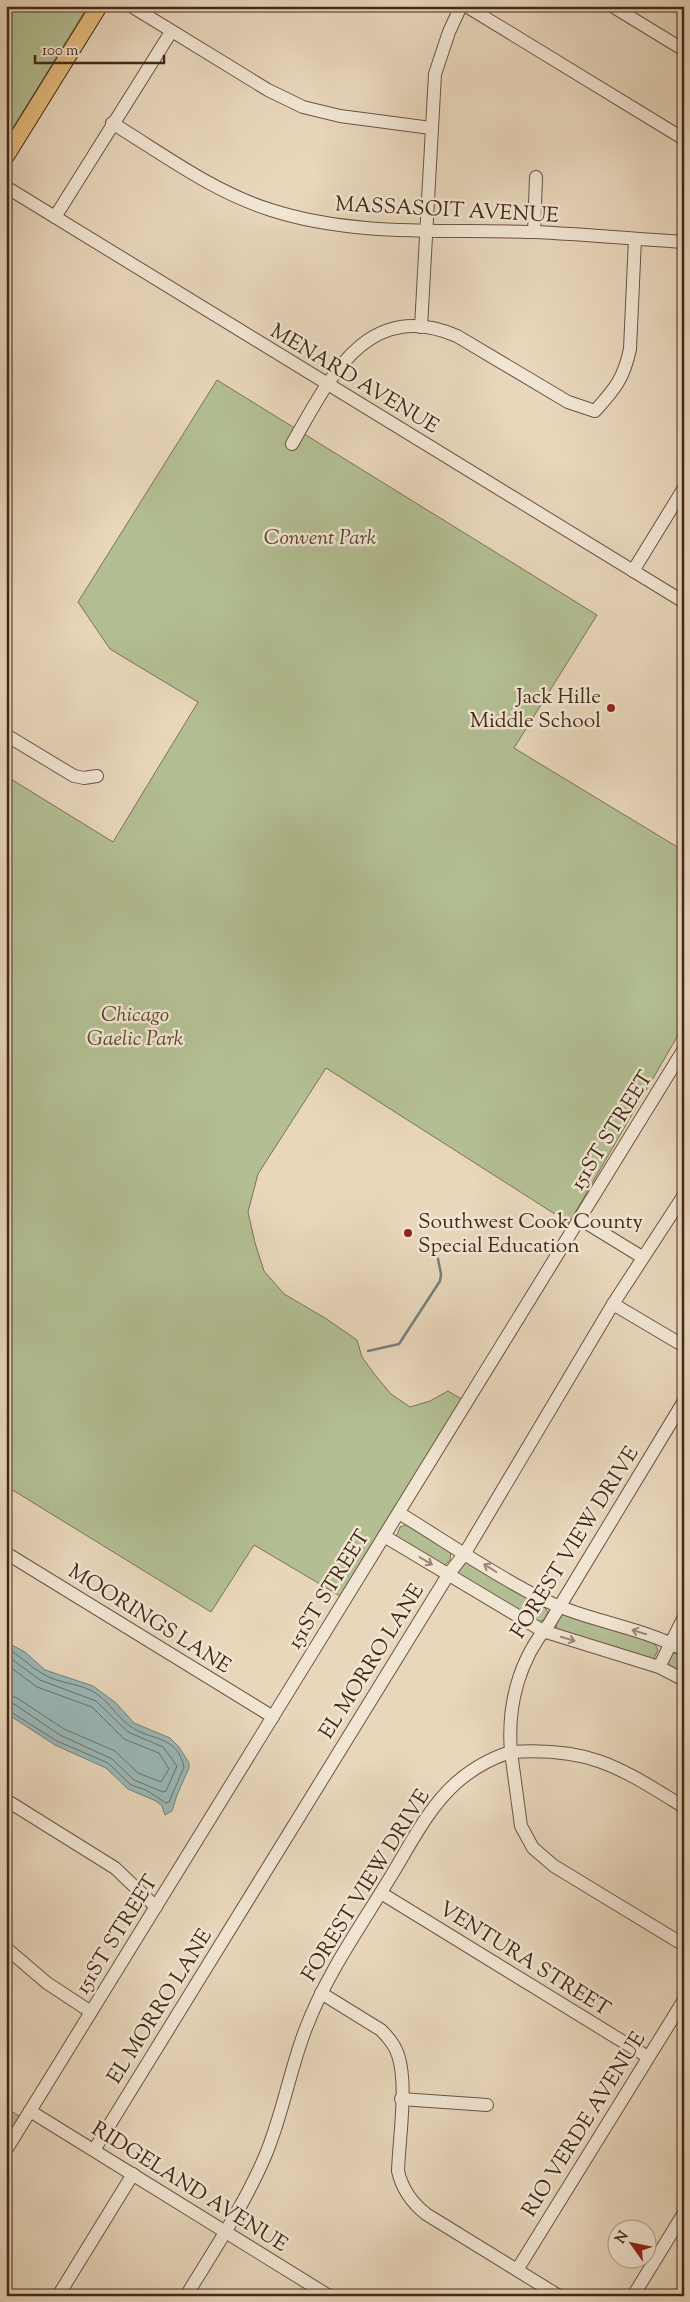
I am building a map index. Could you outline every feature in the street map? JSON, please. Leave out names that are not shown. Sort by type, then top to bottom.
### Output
[{"type":"main road","points":[[6,156],[99,6]]},
{"type":"street","points":[[131,6],[278,96],[303,107],[340,116],[431,128]]},
{"type":"street","points":[[421,327],[435,74],[449,32],[461,6]]},
{"type":"street","points":[[466,6],[684,139]]},
{"type":"street","points":[[612,6],[684,50]]},
{"type":"street","points":[[55,216],[171,32]]},
{"type":"street","name":"MASSASOIT AVENUE","points":[[112,123],[231,195],[271,210],[323,223],[427,231],[534,232],[684,242]]},
{"type":"street","points":[[534,232],[536,176]]},
{"type":"street","name":"MENARD AVENUE","points":[[6,187],[684,602]]},
{"type":"street","points":[[292,444],[342,362],[361,344],[387,331],[421,327],[446,331],[457,336],[568,402],[596,411],[619,384],[627,363],[630,349],[635,239]]},
{"type":"street","points":[[633,571],[684,488]]},
{"type":"street","points":[[6,735],[74,776],[84,778],[97,776]]},
{"type":"street","name":"151ST STREET","points":[[6,2150],[684,1050]]},
{"type":"street","name":"EL MORRO LANE","points":[[94,2150],[448,1575],[464,1553],[613,1304],[642,1258],[679,1214],[684,1195]]},
{"type":"street","points":[[580,1219],[642,1258]]},
{"type":"street","points":[[613,1304],[684,1346]]},
{"type":"street","name":"FOREST VIEW DRIVE","points":[[186,2296],[225,2232],[266,2155],[278,2122],[305,2029],[321,1992],[426,1821],[446,1793],[467,1774],[495,1756],[511,1752],[509,1731],[518,1680],[527,1656],[684,1401]]},
{"type":"street","points":[[398,1513],[540,1598],[671,1643],[684,1650]]},
{"type":"street","points":[[384,1536],[543,1631],[659,1667],[684,1680]]},
{"type":"street","name":"MOORINGS LANE","points":[[6,1553],[273,1717]]},
{"type":"street","points":[[659,1667],[684,1616]]},
{"type":"street","points":[[684,1807],[629,1773],[606,1762],[563,1751],[511,1752],[521,1826],[532,1848],[554,1866],[684,1945]]},
{"type":"street","points":[[6,1800],[115,1868],[156,1907]]},
{"type":"street","name":"VENTURA STREET","points":[[381,1893],[648,2058]]},
{"type":"street","points":[[6,1948],[47,1983],[91,2012]]},
{"type":"street","points":[[321,1992],[371,2022],[389,2038],[398,2055],[401,2067],[398,2171],[405,2191],[411,2200],[426,2214],[559,2296]]},
{"type":"street","name":"RIO VERDE AVENUE","points":[[517,2270],[684,2000]]},
{"type":"street","points":[[401,2099],[487,2105]]},
{"type":"street","name":"RIDGELAND AVENUE","points":[[30,2111],[329,2296]]},
{"type":"street","points":[[58,2296],[133,2174]]},
{"type":"street","points":[[632,2296],[684,2213]]},
{"type":"green space","points":[[6,6],[88,6],[6,139]]},
{"type":"green space","points":[[217,380],[597,615],[514,748],[684,851],[684,1025],[569,1223],[326,1068],[258,1174],[248,1212],[264,1271],[284,1294],[325,1318],[357,1340],[362,1357],[375,1375],[391,1394],[410,1407],[430,1401],[448,1391],[463,1400],[340,1596],[254,1545],[211,1612],[6,1486],[6,776],[113,842],[198,702],[110,649],[78,602]]},
{"type":"green space","points":[[408,1524],[451,1552],[450,1560],[444,1566],[396,1537],[400,1527]]},
{"type":"green space","points":[[467,1561],[543,1605],[548,1612],[544,1620],[537,1622],[458,1575],[460,1566]]},
{"type":"green space","points":[[563,1614],[654,1642],[658,1650],[653,1660],[556,1630],[557,1620]]},
{"type":"green space","points":[[674,1653],[684,1655],[684,1677],[670,1670],[666,1663],[670,1655]]},
{"type":"green space","points":[[6,2108],[21,2117],[6,2140]]},
{"type":"water","points":[[6,1642],[25,1652],[45,1670],[93,1686],[116,1703],[134,1723],[170,1738],[179,1747],[189,1763],[189,1768],[172,1811],[165,1815],[162,1806],[156,1801],[128,1789],[106,1768],[55,1745],[6,1713]]},
{"type":"waterway","points":[[368,1351],[399,1344],[440,1281],[441,1274],[437,1254]]},
{"type":"place","name":"Jack Hille Middle School","points":[[611,708]]},
{"type":"place","name":"Southwest Cook County Special Education","points":[[408,1233]]},
{"type":"park label","name":"Convent Park","points":[[320,537]]},
{"type":"park label","name":"Chicago Gaelic Park","points":[[135,1026]]}]
